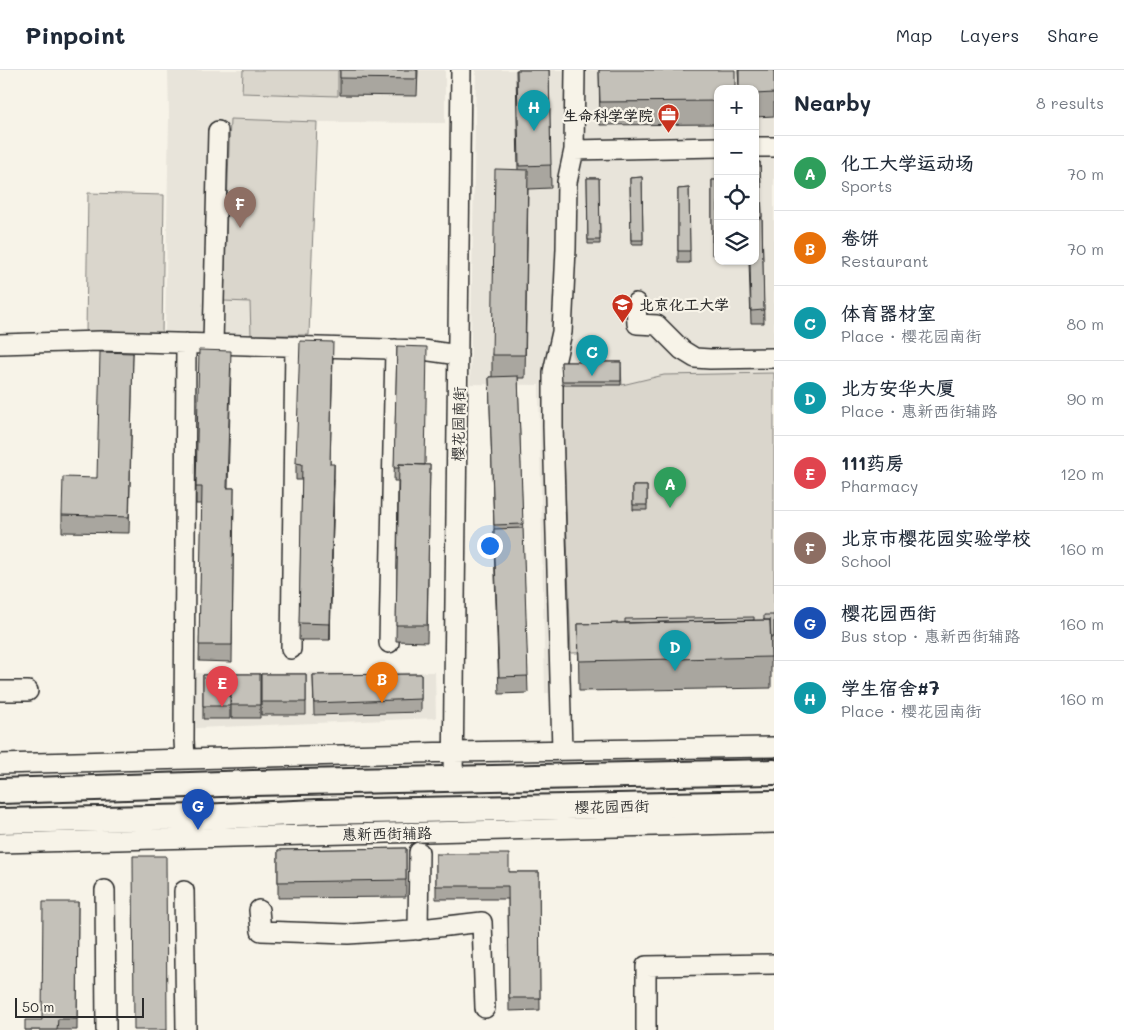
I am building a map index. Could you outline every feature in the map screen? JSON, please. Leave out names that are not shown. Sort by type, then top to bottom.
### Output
[{"type":"main road","name":"樱花园西街","points":[[0,790],[774,772]]},
{"type":"main road","name":"樱花园西街","points":[[0,821],[200,818],[318,812],[774,803]]},
{"type":"street","name":"樱花园南街","points":[[453,779],[461,70]]},
{"type":"street","points":[[562,750],[552,426],[554,372],[562,332],[567,182],[574,150],[575,70]]},
{"type":"street","points":[[213,344],[218,130]]},
{"type":"street","points":[[759,147],[774,146]]},
{"type":"street","points":[[574,150],[714,147]]},
{"type":"street","points":[[636,303],[636,324],[657,325],[682,350],[695,358],[774,358]]},
{"type":"street","points":[[0,344],[100,341],[423,350],[458,355]]},
{"type":"street","points":[[185,759],[186,344]]},
{"type":"street","points":[[292,648],[295,346]]},
{"type":"street","points":[[389,643],[395,349]]},
{"type":"street","points":[[0,691],[28,691]]},
{"type":"street","points":[[0,764],[454,752],[774,747]]},
{"type":"street","points":[[155,760],[200,785]]},
{"type":"street","name":"惠新西街辅路","points":[[0,843],[774,823]]},
{"type":"street","points":[[418,930],[419,852]]},
{"type":"street","points":[[105,890],[106,1030]]},
{"type":"street","points":[[184,891],[186,1030]]},
{"type":"street","points":[[259,910],[261,931],[348,934],[418,930],[482,922],[485,1008]]},
{"type":"street","points":[[646,1030],[646,966],[774,964]]},
{"type":"shaded area","points":[[168,70],[445,70],[445,123],[317,122],[309,335],[165,334],[169,116]]},
{"type":"shaded area","points":[[243,70],[338,70],[338,96],[242,93]]},
{"type":"shaded area","name":"北京化工大学","points":[[476,70],[774,70],[774,650],[571,653],[572,694],[545,693],[539,385],[470,384]]},
{"type":"shaded area","points":[[230,119],[317,122],[309,335],[251,335],[250,302],[224,301]]},
{"type":"shaded area","points":[[88,193],[164,195],[162,334],[86,333]]},
{"type":"shaded area","points":[[561,367],[621,367],[622,385],[664,375],[774,373],[774,650],[571,653]]},
{"type":"shaded area","points":[[435,672],[436,718],[196,728],[195,673]]},
{"type":"building","points":[[340,70],[417,70],[417,79],[340,78]]},
{"type":"building","points":[[517,70],[549,70],[551,165],[519,166]]},
{"type":"building","points":[[599,70],[735,70],[735,85],[714,85],[714,101],[600,102]]},
{"type":"building","points":[[739,70],[774,70],[774,93],[759,94],[759,85],[739,85]]},
{"type":"building","points":[[759,162],[762,217],[759,217],[759,175]]},
{"type":"building","points":[[495,169],[528,170],[525,355],[492,355]]},
{"type":"building","points":[[642,177],[643,240],[631,240],[630,178]]},
{"type":"building","points":[[587,178],[599,178],[600,240],[588,240]]},
{"type":"building","points":[[712,180],[714,180],[714,242],[712,242]]},
{"type":"building","points":[[689,188],[690,251],[678,251],[678,189]]},
{"type":"building","points":[[759,219],[762,219],[764,310],[751,311],[750,265],[759,265]]},
{"type":"building","points":[[300,341],[333,342],[330,464],[334,464],[330,624],[299,623],[302,464],[296,463]]},
{"type":"building","points":[[397,346],[427,347],[425,465],[399,464],[399,468],[394,468]]},
{"type":"building","points":[[199,350],[231,351],[227,488],[234,488],[232,645],[199,645],[202,487],[196,487]]},
{"type":"building","points":[[100,352],[133,353],[129,517],[62,515],[63,477],[97,478]]},
{"type":"building","points":[[561,362],[621,362],[621,381],[562,381]]},
{"type":"building","points":[[518,376],[523,524],[494,525],[489,377]]},
{"type":"building","points":[[399,464],[430,465],[427,625],[396,625]]},
{"type":"building","points":[[633,486],[647,486],[647,505],[633,505]]},
{"type":"building","points":[[523,528],[528,676],[499,677],[494,529]]},
{"type":"building","points":[[764,615],[774,615],[774,637],[771,637],[770,620],[764,620]]},
{"type":"building","points":[[754,617],[754,620],[625,623],[625,619]]},
{"type":"building","points":[[770,620],[771,657],[579,661],[578,624]]},
{"type":"building","points":[[231,674],[260,674],[260,705],[231,705]]},
{"type":"building","points":[[261,674],[306,674],[306,702],[261,702]]},
{"type":"building","points":[[421,674],[421,699],[314,703],[313,675]]},
{"type":"building","points":[[203,675],[230,675],[230,706],[203,706]]},
{"type":"building","points":[[406,848],[406,880],[278,882],[278,850]]},
{"type":"building","points":[[436,854],[509,854],[509,872],[539,872],[540,998],[509,998],[508,886],[436,886]]},
{"type":"building","points":[[133,856],[166,856],[167,1030],[134,1030]]},
{"type":"building","points":[[43,902],[78,902],[77,1019],[58,1019],[57,1030],[25,1030],[25,1020],[42,1020]]},
{"type":"place","name":"学生宿舍#7","points":[[534,131]]},
{"type":"place","name":"生命科学学院","points":[[669,134]]},
{"type":"place","name":"北京市樱花园实验学校","points":[[240,228]]},
{"type":"place","name":"北京化工大学","points":[[623,323]]},
{"type":"place","name":"体育器材室","points":[[592,376]]},
{"type":"place","name":"化工大学运动场","points":[[670,508]]},
{"type":"place","name":"北方安华大厦","points":[[675,671]]},
{"type":"place","name":"卷饼","points":[[382,703]]},
{"type":"place","name":"111药房","points":[[222,707]]},
{"type":"place","name":"樱花园西街","points":[[198,830]]}]
